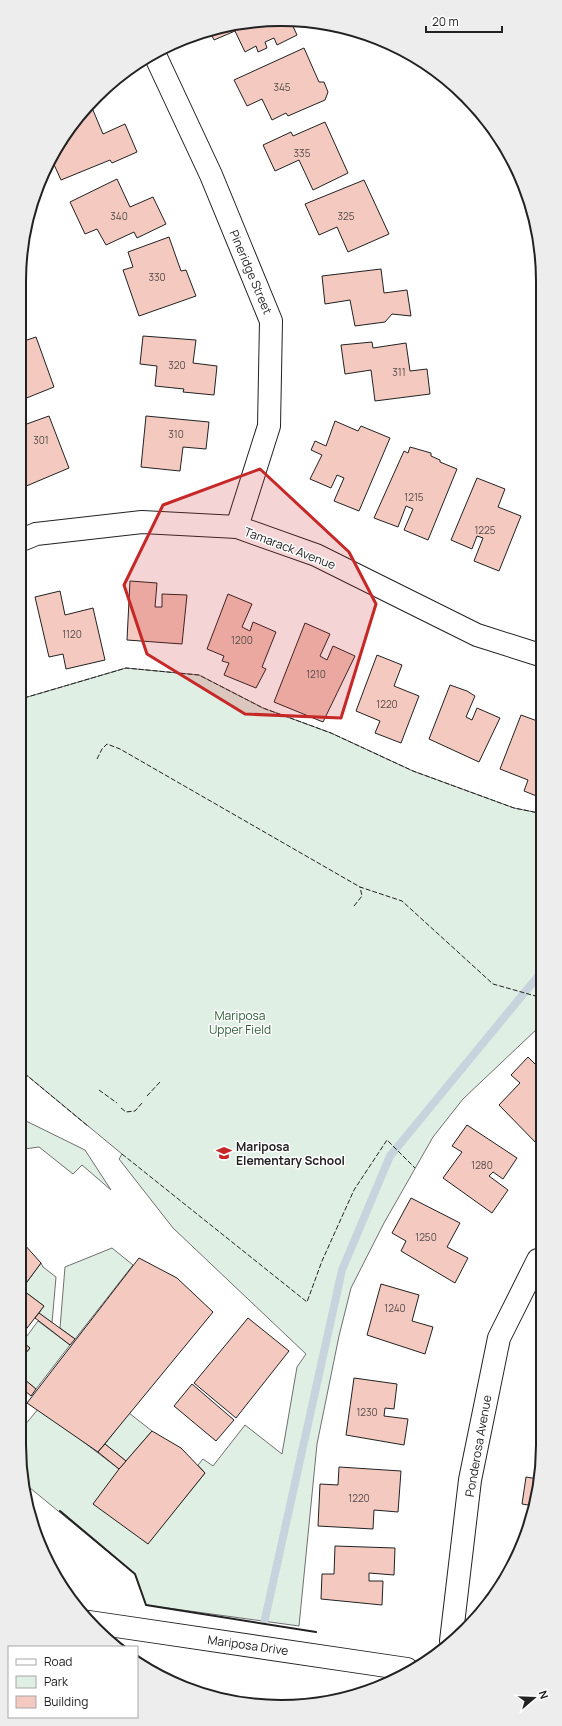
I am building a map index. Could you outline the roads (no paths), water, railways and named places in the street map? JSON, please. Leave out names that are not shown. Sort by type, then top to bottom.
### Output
[{"type":"street","name":"Pineridge Street","points":[[157,59],[211,175],[272,321],[270,426],[237,527]]},
{"type":"street","name":"Tamarack Avenue","points":[[26,538],[36,534],[142,522],[237,527],[316,555],[477,635],[536,654]]},
{"type":"street","name":"Ponderosa Avenue","points":[[452,1634],[470,1480],[499,1338],[536,1264]]},
{"type":"street","name":"Mariposa Drive","points":[[100,1624],[402,1669]]},
{"type":"waterway","points":[[265,1619],[342,1270],[390,1156],[536,979]]},
{"type":"place","name":"Mariposa Elementary School","points":[[224,1153]]},
{"type":"park label","name":"Mariposa Upper Field","points":[[240,1022]]}]
